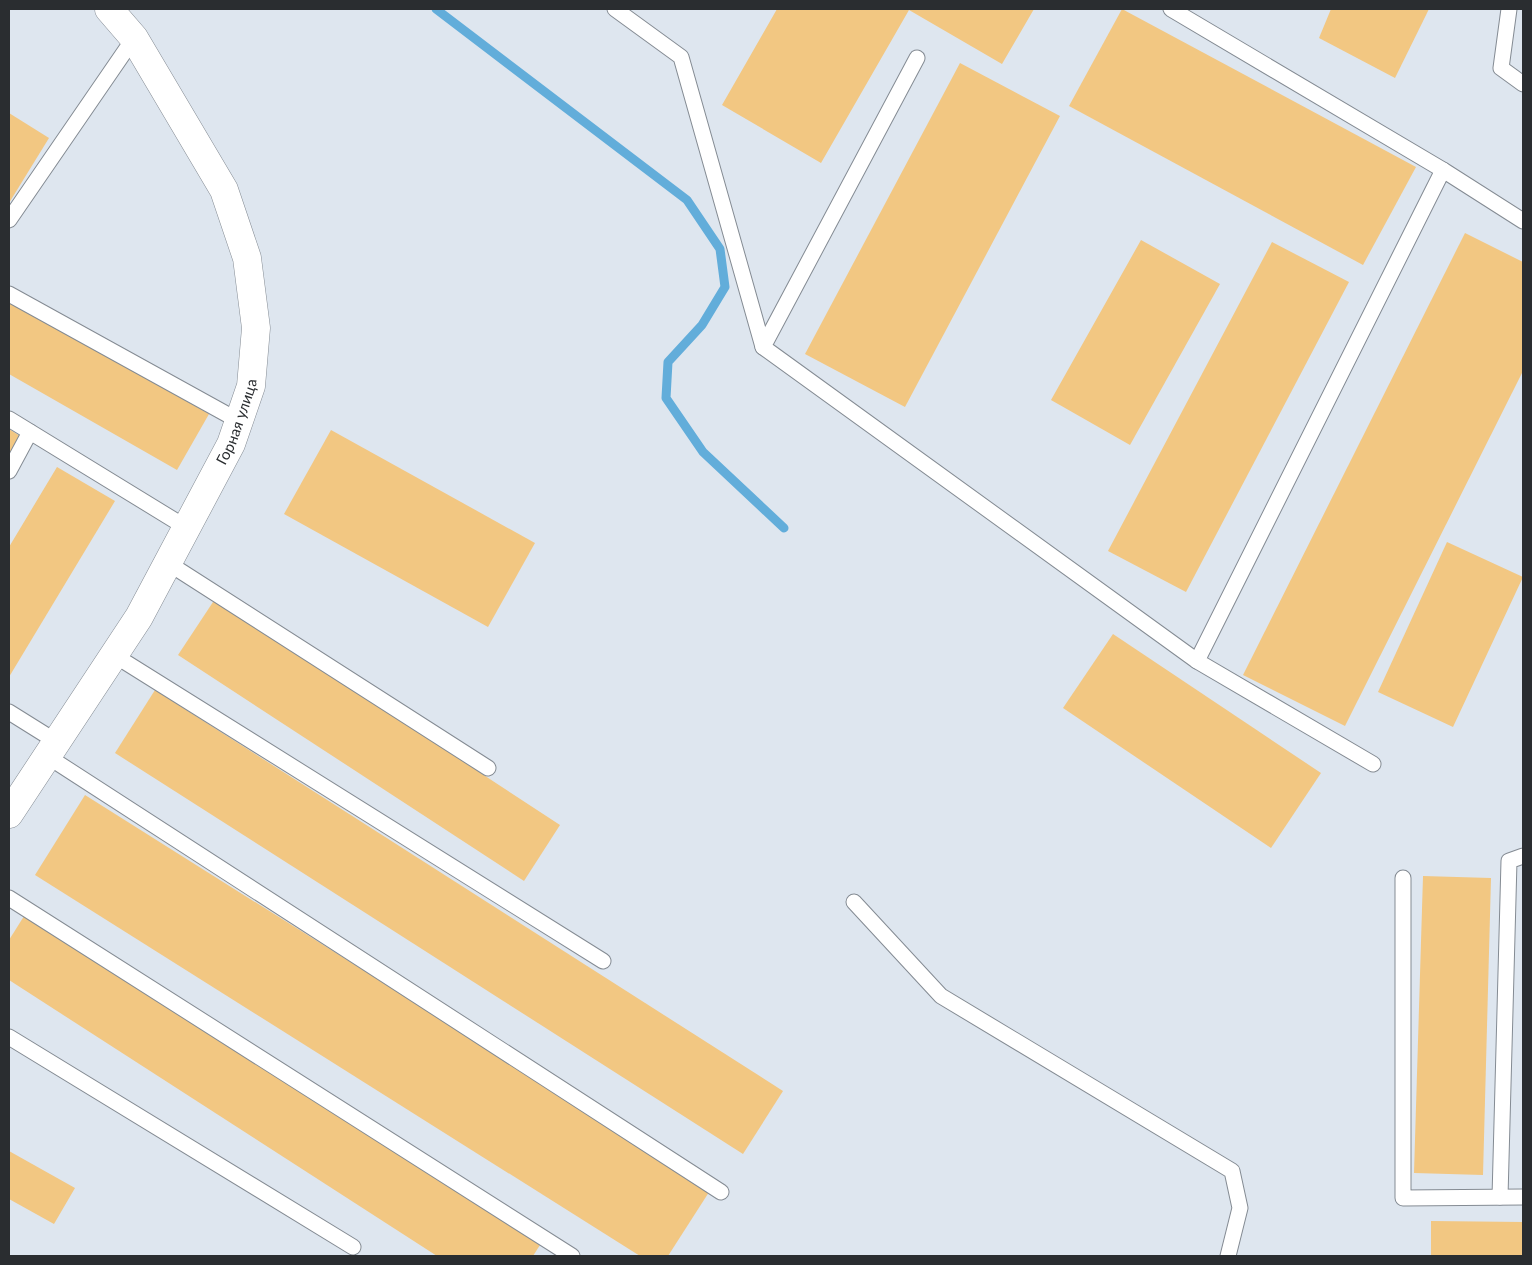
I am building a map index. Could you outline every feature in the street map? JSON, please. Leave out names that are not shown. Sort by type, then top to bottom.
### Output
[{"type":"street","name":"Горная улица","points":[[9,814],[139,617],[231,444],[250,386],[256,328],[246,258],[224,190],[134,38],[109,9]]},
{"type":"lane","points":[[615,9],[681,57],[763,347],[1197,661],[1372,764]]},
{"type":"lane","points":[[1171,9],[1444,170],[1523,221]]},
{"type":"lane","points":[[1509,9],[1501,68],[1523,84]]},
{"type":"lane","points":[[9,220],[134,38]]},
{"type":"lane","points":[[763,347],[917,58]]},
{"type":"lane","points":[[1197,661],[1444,170]]},
{"type":"lane","points":[[9,294],[239,421]]},
{"type":"lane","points":[[9,419],[187,528]]},
{"type":"lane","points":[[9,471],[30,432]]},
{"type":"lane","points":[[168,563],[488,768]]},
{"type":"lane","points":[[114,655],[603,961]]},
{"type":"lane","points":[[9,712],[52,749],[721,1192]]},
{"type":"lane","points":[[1500,1197],[1509,861],[1523,856]]},
{"type":"lane","points":[[1403,878],[1403,1198],[1523,1197]]},
{"type":"lane","points":[[9,898],[572,1256]]},
{"type":"lane","points":[[854,902],[940,996],[1232,1171],[1240,1208],[1228,1256]]},
{"type":"lane","points":[[9,1037],[353,1248]]},
{"type":"building","points":[[777,9],[1034,9],[1002,64],[909,10],[821,163],[722,105]]},
{"type":"building","points":[[1122,9],[1416,167],[1363,265],[1069,106]]},
{"type":"building","points":[[1331,9],[1429,9],[1395,78],[1319,38]]},
{"type":"building","points":[[960,63],[1060,116],[905,407],[805,354]]},
{"type":"building","points":[[9,113],[49,138],[9,203]]},
{"type":"building","points":[[1465,233],[1523,262],[1523,371],[1345,726],[1243,675]]},
{"type":"building","points":[[1141,240],[1220,284],[1130,445],[1051,400]]},
{"type":"building","points":[[1272,242],[1349,282],[1186,592],[1108,551]]},
{"type":"building","points":[[9,299],[209,414],[177,470],[9,374]]},
{"type":"building","points":[[9,429],[20,436],[9,456]]},
{"type":"building","points":[[331,430],[535,543],[488,627],[284,514]]},
{"type":"building","points":[[57,467],[115,501],[9,677],[9,547]]},
{"type":"building","points":[[1447,542],[1523,577],[1453,727],[1378,692]]},
{"type":"building","points":[[215,599],[560,825],[524,881],[178,655]]},
{"type":"building","points":[[1113,634],[1321,773],[1271,848],[1063,708]]},
{"type":"building","points":[[155,690],[783,1091],[743,1154],[115,753]]},
{"type":"building","points":[[85,795],[711,1189],[668,1256],[640,1256],[35,875]]},
{"type":"building","points":[[1423,876],[1491,878],[1483,1175],[1414,1173]]},
{"type":"building","points":[[26,913],[540,1245],[533,1256],[437,1256],[9,980],[9,940]]},
{"type":"building","points":[[9,1151],[75,1188],[54,1224],[9,1199]]},
{"type":"building","points":[[1431,1221],[1523,1222],[1523,1256],[1431,1256]]},
{"type":"waterway","points":[[436,9],[687,200],[720,249],[725,287],[702,325],[668,362],[666,398],[703,452],[784,528]]}]
